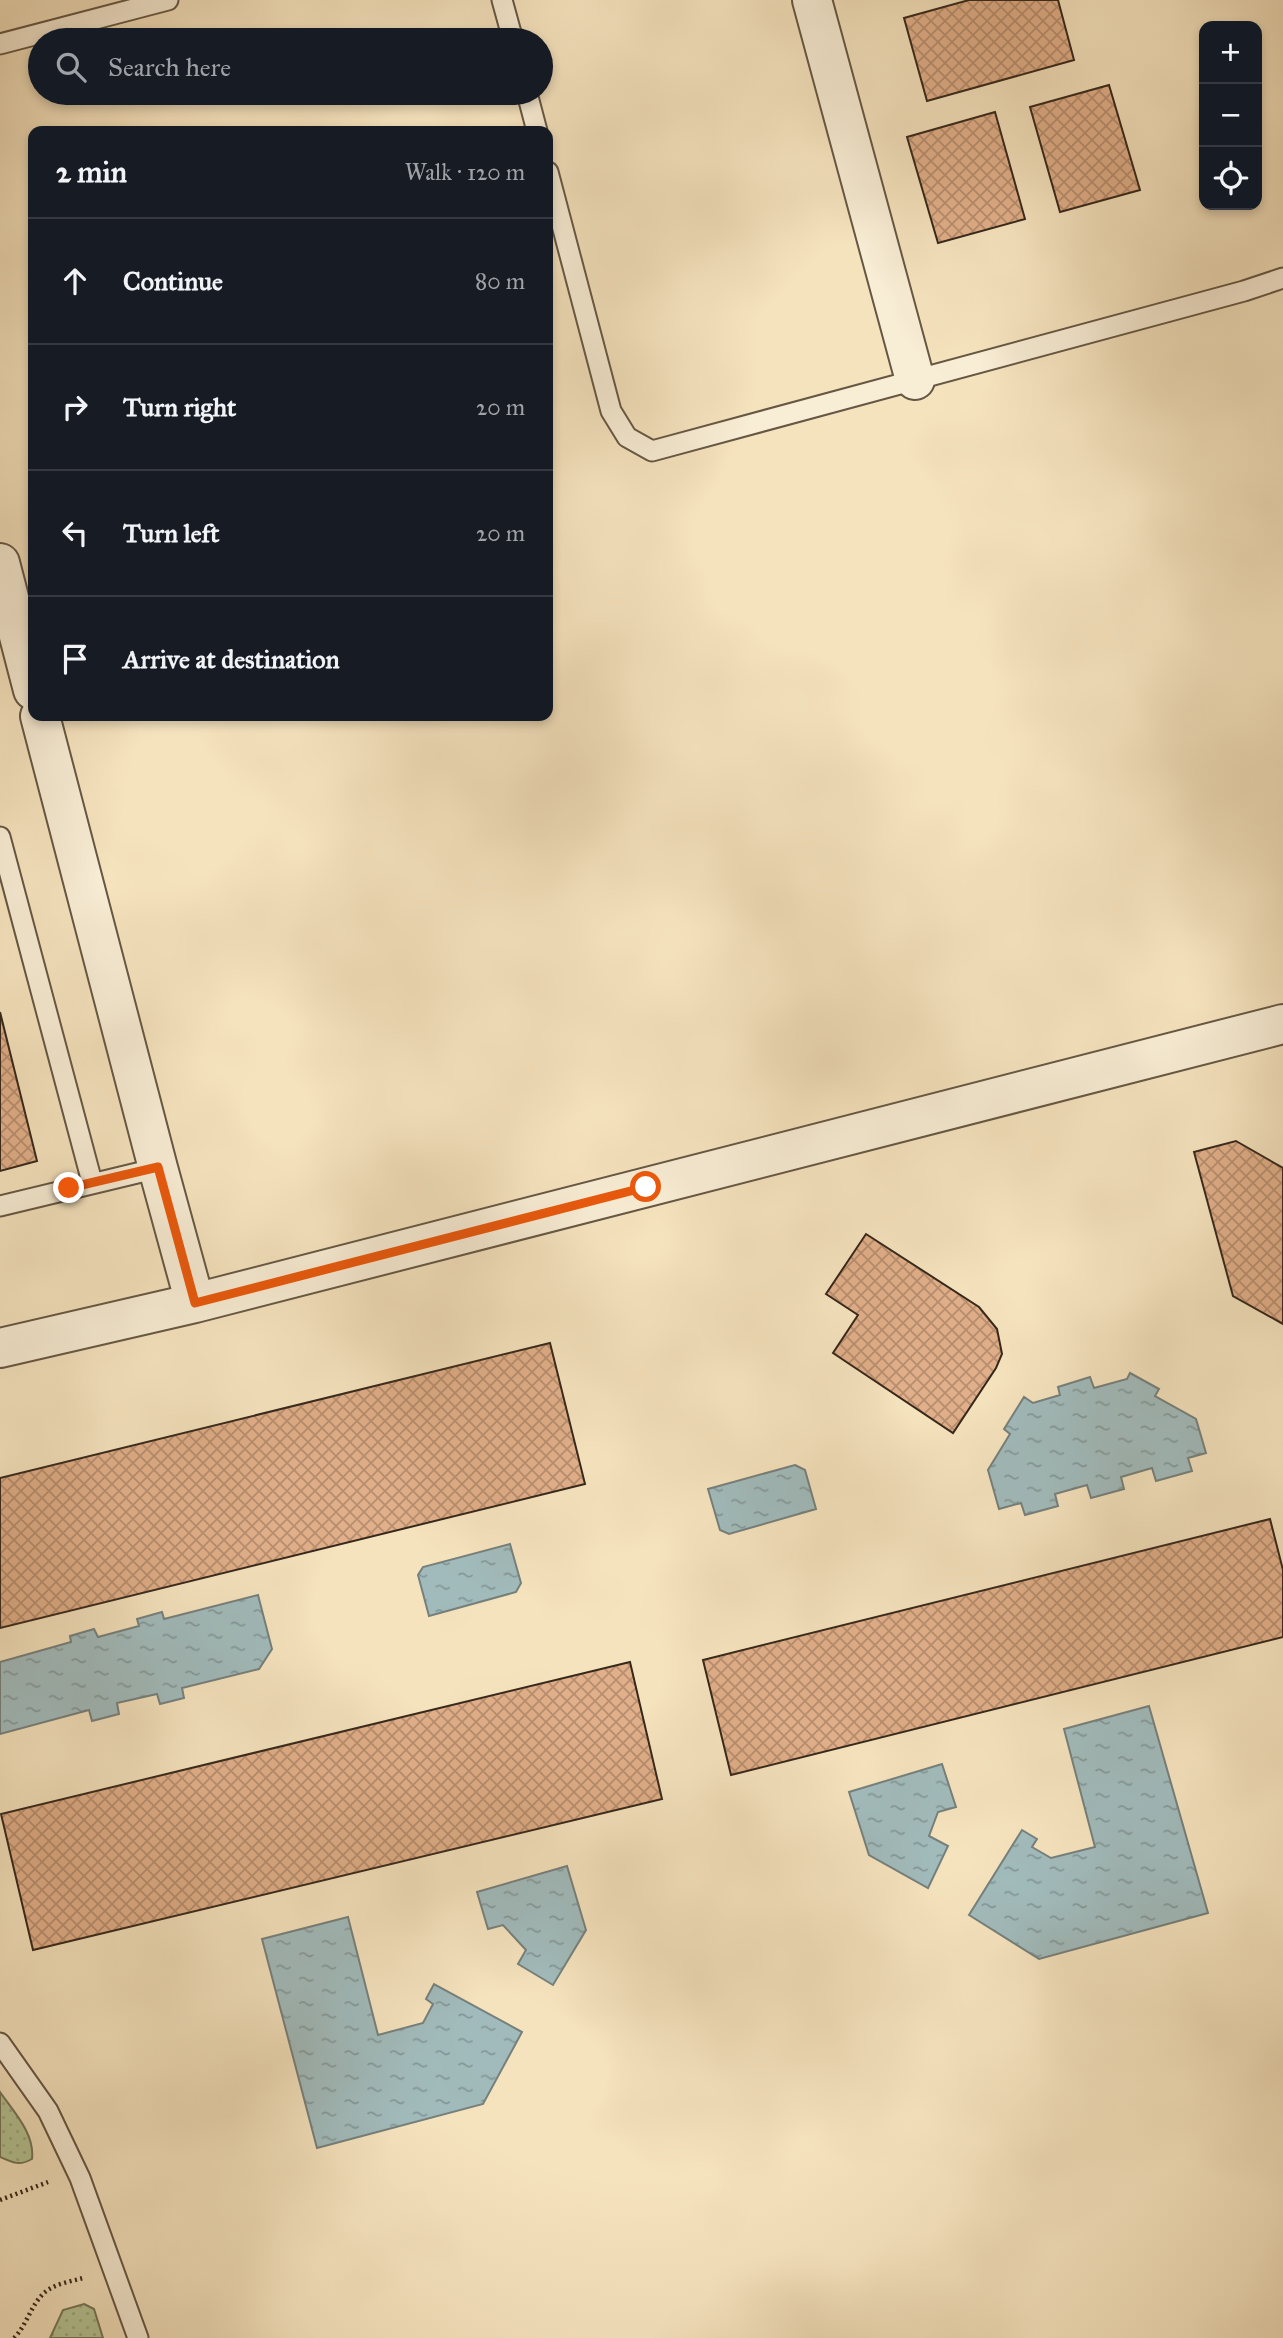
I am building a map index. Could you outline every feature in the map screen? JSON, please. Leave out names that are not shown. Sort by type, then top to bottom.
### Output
[{"type":"street","points":[[812,0],[915,380]]},
{"type":"street","points":[[0,563],[28,672]]},
{"type":"street","points":[[41,721],[195,1303]]},
{"type":"street","points":[[0,1348],[195,1303],[1283,1024]]},
{"type":"lane","points":[[61,28],[168,0]]},
{"type":"lane","points":[[502,0],[510,28]]},
{"type":"lane","points":[[0,44],[28,37]]},
{"type":"lane","points":[[530,105],[536,126]]},
{"type":"lane","points":[[553,191],[611,411],[627,437],[652,451],[1244,291],[1283,278]]},
{"type":"lane","points":[[0,837],[92,1182]]},
{"type":"lane","points":[[0,1206],[158,1167]]},
{"type":"lane","points":[[0,2043],[48,2111],[80,2178],[138,2338]]},
{"type":"path","points":[[0,2200],[39,2187]]},
{"type":"path","points":[[14,2338],[22,2330],[42,2295],[53,2287],[79,2279]]},
{"type":"green space","points":[[0,2092],[27,2132],[32,2150],[32,2159],[28,2161],[16,2163],[0,2157]]},
{"type":"green space","points":[[84,2304],[94,2309],[103,2338],[50,2338],[63,2310]]},
{"type":"water","points":[[1130,1373],[1159,1389],[1155,1396],[1196,1419],[1206,1453],[1188,1458],[1192,1471],[1156,1481],[1152,1468],[1121,1477],[1124,1489],[1091,1498],[1087,1485],[1055,1494],[1058,1506],[1025,1515],[1021,1503],[999,1509],[988,1470],[1010,1434],[1004,1429],[1024,1397],[1033,1403],[1060,1395],[1058,1387],[1090,1377],[1094,1388],[1127,1379]]},
{"type":"water","points":[[795,1465],[805,1470],[816,1509],[729,1534],[720,1530],[708,1489]]},
{"type":"water","points":[[510,1544],[521,1583],[516,1592],[429,1616],[418,1575],[423,1567]]},
{"type":"water","points":[[258,1595],[272,1649],[259,1669],[182,1688],[184,1698],[160,1704],[157,1694],[117,1703],[119,1714],[92,1721],[89,1710],[0,1734],[0,1662],[71,1642],[70,1636],[94,1629],[98,1637],[139,1626],[137,1619],[162,1612],[164,1619]]},
{"type":"water","points":[[1149,1706],[1208,1913],[1039,1959],[969,1915],[1022,1830],[1037,1839],[1032,1847],[1051,1858],[1095,1847],[1064,1729]]},
{"type":"water","points":[[942,1764],[956,1807],[938,1812],[929,1836],[948,1846],[928,1888],[869,1855],[849,1792]]},
{"type":"water","points":[[567,1866],[586,1930],[553,1985],[518,1964],[526,1950],[503,1925],[488,1929],[477,1892]]},
{"type":"water","points":[[348,1917],[378,2035],[423,2023],[433,2004],[426,1999],[434,1984],[522,2032],[483,2104],[317,2148],[262,1939]]},
{"type":"building","points":[[969,0],[1058,0],[1074,60],[927,101],[904,18]]},
{"type":"building","points":[[1109,85],[1140,190],[1060,212],[1030,107]]},
{"type":"building","points":[[995,112],[1025,219],[938,243],[907,137]]},
{"type":"building","points":[[0,1012],[37,1161],[0,1171]]},
{"type":"building","points":[[1236,1141],[1283,1168],[1283,1324],[1233,1296],[1194,1152]]},
{"type":"building","points":[[866,1234],[979,1307],[997,1329],[1002,1354],[996,1368],[953,1433],[833,1353],[858,1315],[826,1294]]},
{"type":"building","points":[[550,1343],[585,1484],[0,1628],[0,1478]]},
{"type":"building","points":[[1270,1519],[1283,1570],[1283,1637],[731,1775],[703,1660]]},
{"type":"building","points":[[630,1662],[662,1799],[33,1950],[1,1814]]},
{"type":"route","points":[[69,1188],[158,1167],[195,1303],[646,1187]]}]
